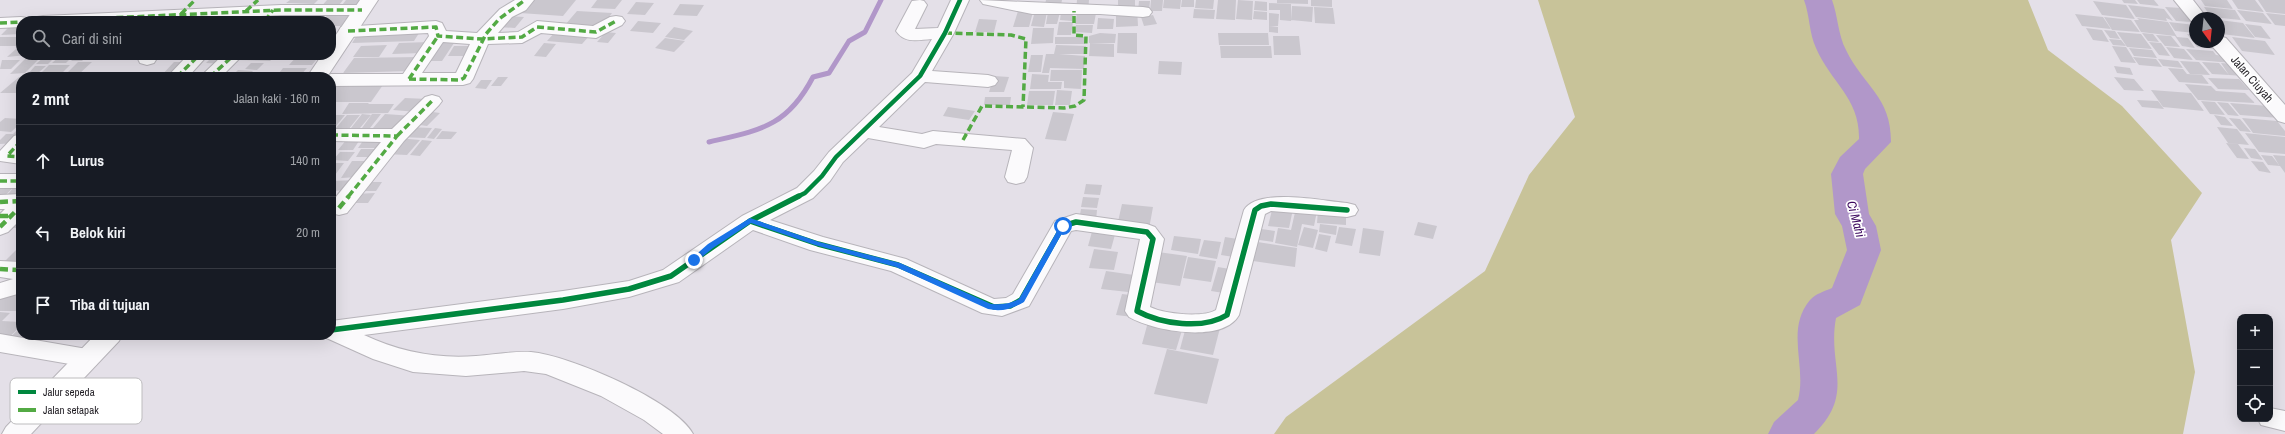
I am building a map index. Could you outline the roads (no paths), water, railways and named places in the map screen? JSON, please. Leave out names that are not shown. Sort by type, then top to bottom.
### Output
[{"type":"street","points":[[336,80],[463,79],[475,50],[482,38],[506,13],[520,6],[525,0]]},
{"type":"street","points":[[336,329],[466,314],[629,289],[671,276],[750,220],[805,193],[822,176],[836,157],[920,76],[945,33],[960,0]]},
{"type":"street","points":[[989,0],[1006,2],[1032,9],[1100,8],[1143,12]]},
{"type":"street","points":[[2183,0],[2193,12]]},
{"type":"street","points":[[122,16],[252,6],[269,16],[365,5]]},
{"type":"street","points":[[336,49],[365,5]]},
{"type":"street","points":[[918,5],[906,26],[905,31],[909,35],[945,33]]},
{"type":"street","points":[[438,36],[482,38],[522,37],[537,27],[596,32],[616,21]]},
{"type":"street","points":[[0,23],[16,22]]},
{"type":"street","points":[[348,31],[436,27],[438,36],[409,79]]},
{"type":"street","name":"Jalan Ciuyah","points":[[2225,48],[2277,98],[2285,116]]},
{"type":"street","points":[[182,72],[194,60]]},
{"type":"street","points":[[215,72],[229,60]]},
{"type":"street","points":[[320,72],[328,60]]},
{"type":"street","points":[[920,76],[988,81]]},
{"type":"street","points":[[339,208],[397,136],[432,101]]},
{"type":"street","points":[[864,131],[924,141],[933,137],[1018,144],[1023,148],[1016,176]]},
{"type":"street","points":[[336,135],[397,136]]},
{"type":"street","points":[[16,146],[7,156],[16,157]]},
{"type":"street","points":[[0,181],[16,181]]},
{"type":"street","points":[[750,220],[818,244],[898,265],[990,307],[1002,308],[1013,306],[1021,300],[1063,226],[1070,222],[1147,232],[1153,239],[1137,311],[1149,318],[1214,322],[1227,315],[1255,210],[1261,206],[1271,204],[1347,210]]},
{"type":"street","points":[[0,269],[16,270]]},
{"type":"street","points":[[0,291],[16,286]]},
{"type":"street","points":[[336,332],[379,352],[412,362],[474,366],[533,362],[550,366],[604,387],[635,403],[673,426],[680,434]]},
{"type":"street","points":[[68,378],[105,340]]},
{"type":"street","points":[[0,343],[87,358]]},
{"type":"street","points":[[2273,419],[2285,422]]},
{"type":"street","points":[[15,434],[24,424]]},
{"type":"waterway","points":[[709,142],[743,134],[770,124],[793,107],[813,77],[829,73],[849,41],[865,32],[881,0]]},
{"type":"waterway","name":"Ci Mahi","points":[[1788,434],[1814,408],[1819,394],[1815,342],[1815,330],[1818,318],[1825,307],[1847,296],[1864,250],[1859,226],[1852,214],[1847,174],[1851,164],[1875,142],[1875,127],[1872,114],[1861,92],[1845,73],[1828,44],[1822,12],[1818,0]]}]
